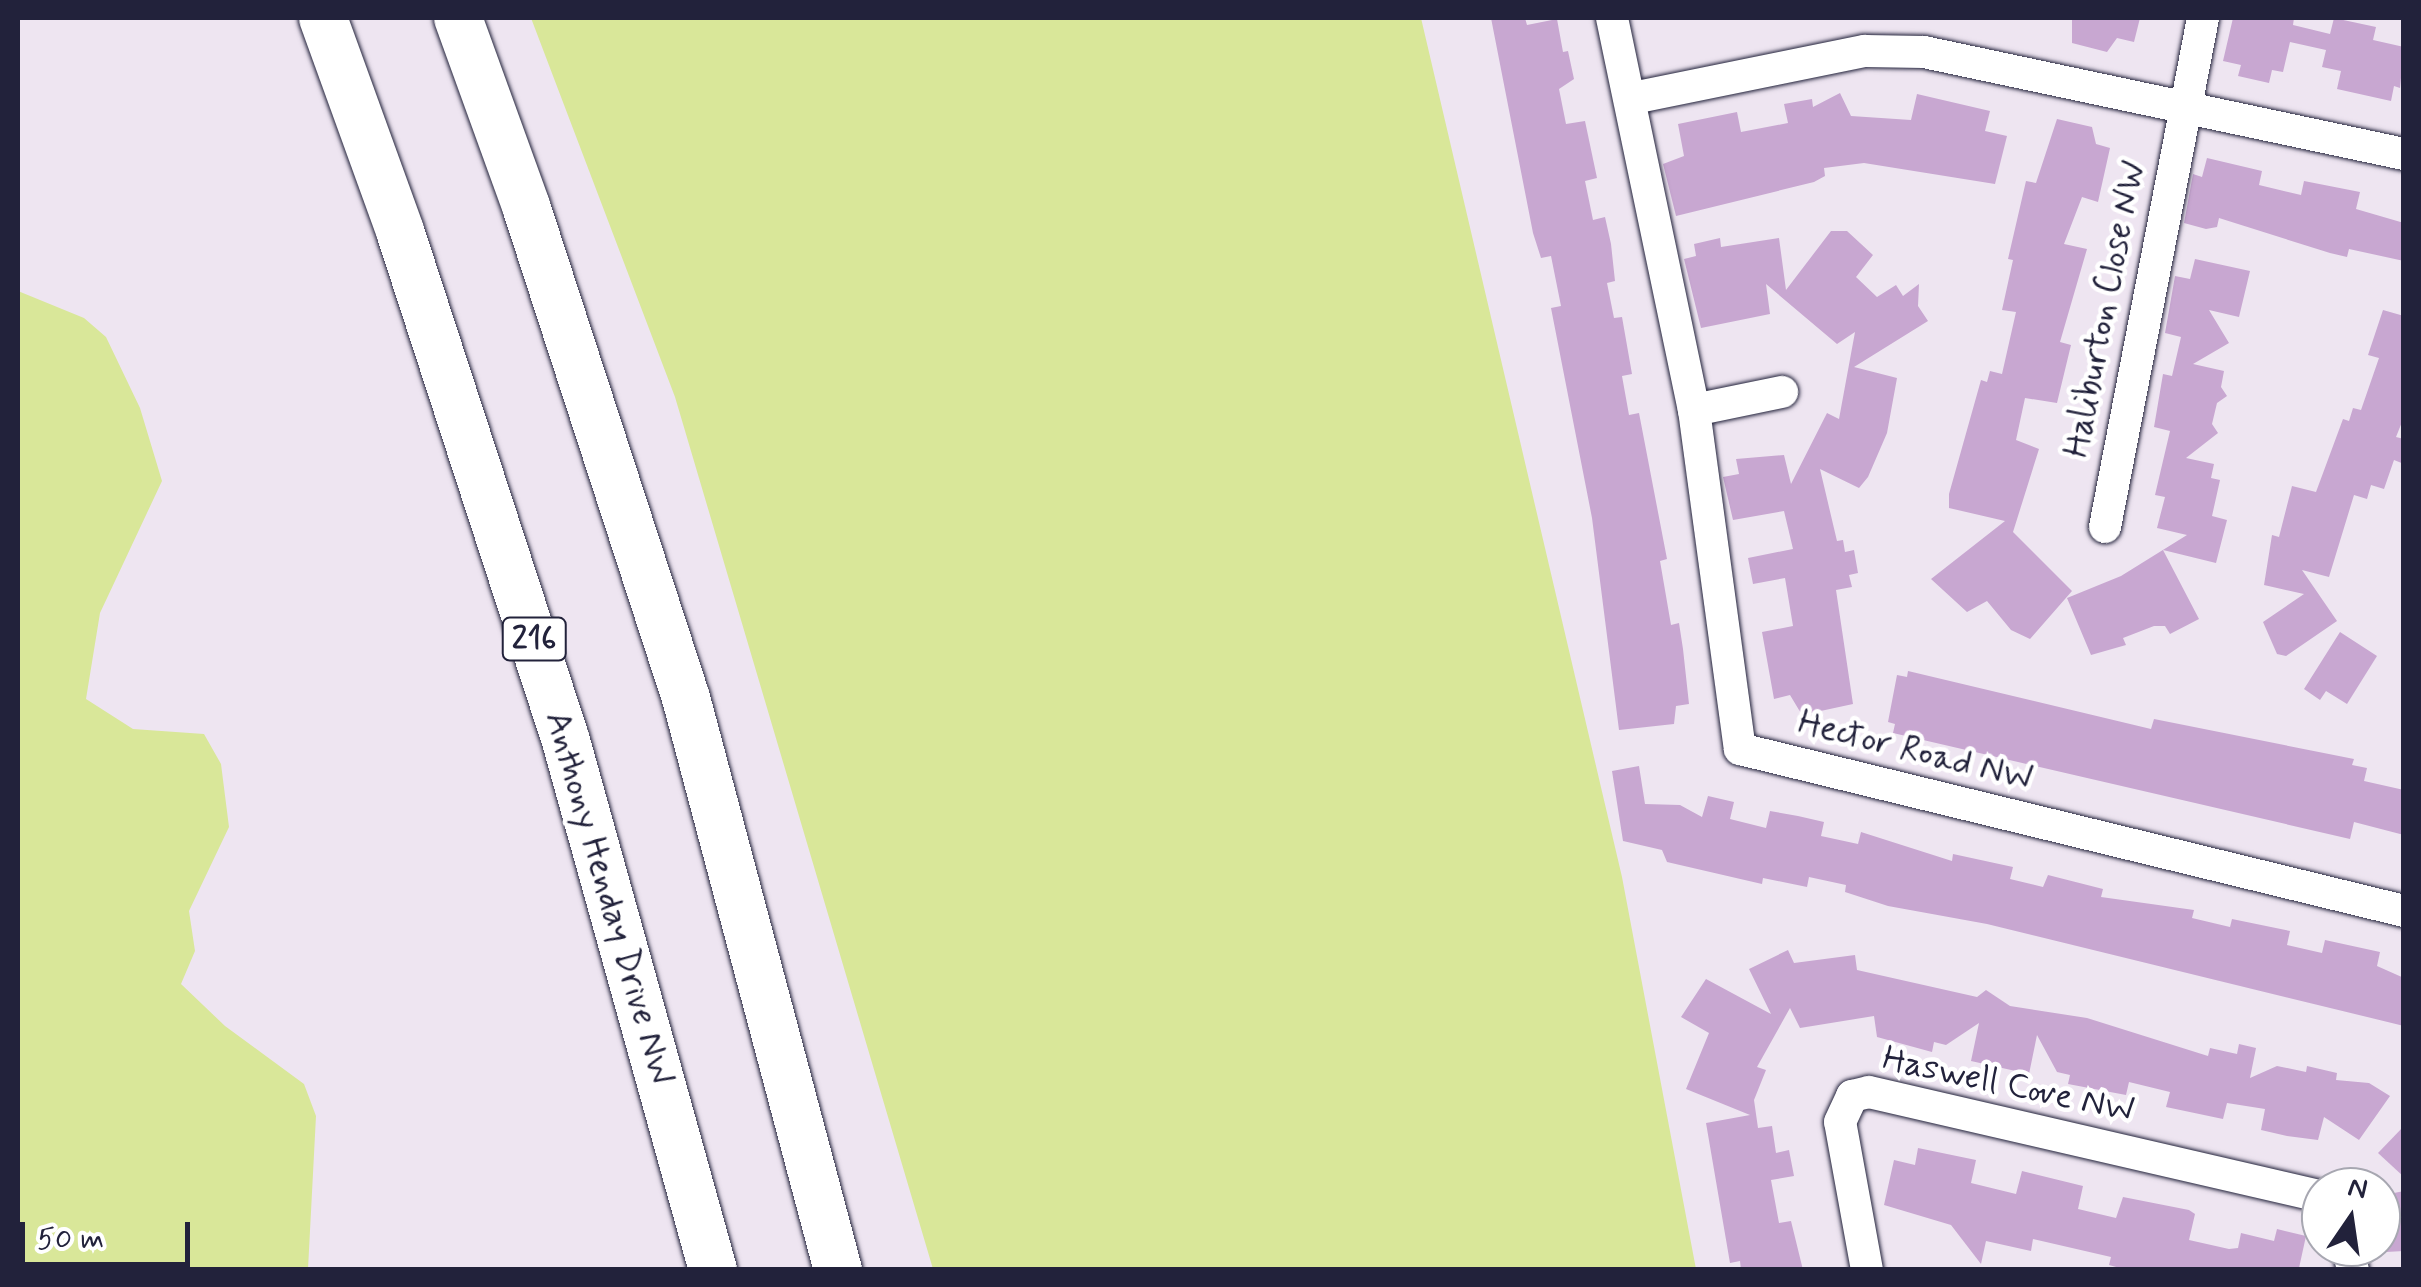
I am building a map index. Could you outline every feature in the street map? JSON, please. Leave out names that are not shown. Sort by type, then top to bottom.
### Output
[{"type":"highway","name":"Anthony Henday Drive NW","points":[[323,18],[436,338],[560,722],[713,1270]]},
{"type":"highway","points":[[458,18],[686,698],[838,1270]]},
{"type":"street","name":"Hector Road NW","points":[[1612,18],[1633,98],[1694,410],[1740,749],[2404,911]]},
{"type":"street","name":"Haliburton Close NW","points":[[2105,527],[2202,18]]},
{"type":"street","points":[[1633,98],[1865,51],[1924,52],[2404,154]]},
{"type":"street","points":[[1694,410],[1782,392]]},
{"type":"street","name":"Haswell Cove NW","points":[[1867,1270],[1840,1122],[1852,1096],[1868,1092],[2301,1191]]},
{"type":"green space","points":[[531,18],[1421,18],[1622,877],[1696,1269],[933,1269],[675,397]]},
{"type":"green space","points":[[18,291],[84,318],[106,337],[140,408],[162,481],[100,613],[86,699],[133,729],[204,734],[221,764],[229,827],[189,911],[195,951],[181,984],[225,1026],[304,1084],[316,1116],[308,1269],[18,1269]]},
{"type":"building","points":[[1491,18],[1525,18],[1527,25],[1557,19],[1563,52],[1568,51],[1574,79],[1559,89],[1566,124],[1585,121],[1597,178],[1585,181],[1593,220],[1605,217],[1611,244],[1615,281],[1607,283],[1614,318],[1622,317],[1632,374],[1622,376],[1629,415],[1639,413],[1667,559],[1660,561],[1671,625],[1679,623],[1689,704],[1676,706],[1674,724],[1619,730],[1592,518],[1551,308],[1561,306],[1551,256],[1541,258],[1533,233]]},
{"type":"building","points":[[2072,18],[2140,18],[2134,42],[2117,38],[2107,52],[2072,43]]},
{"type":"building","points":[[2233,18],[2294,18],[2293,25],[2330,34],[2334,18],[2376,27],[2373,40],[2404,47],[2400,88],[2394,86],[2391,101],[2337,89],[2341,71],[2322,67],[2326,50],[2290,42],[2283,72],[2272,70],[2269,83],[2238,76],[2241,65],[2223,61]]},
{"type":"building","points":[[1840,93],[1851,116],[1911,120],[1917,94],[1990,111],[1985,131],[2007,136],[1995,184],[1864,163],[1824,168],[1825,176],[1814,182],[1676,216],[1663,164],[1684,156],[1678,124],[1737,112],[1741,132],[1788,123],[1784,104],[1812,99],[1813,107]]},
{"type":"building","points":[[2057,119],[2092,127],[2096,144],[2110,148],[2098,202],[2082,197],[2064,244],[2087,249],[2060,342],[2071,345],[2057,403],[2025,398],[2016,440],[2039,449],[2013,532],[2072,591],[2030,639],[2011,630],[1987,601],[1967,612],[1931,579],[2005,521],[1949,508],[1949,494],[1981,380],[1987,382],[1990,371],[2002,374],[2016,312],[2002,310],[2013,260],[2008,259],[2026,181],[2036,183]]},
{"type":"building","points":[[2207,158],[2262,171],[2259,185],[2301,195],[2304,181],[2360,192],[2356,209],[2404,223],[2404,261],[2349,249],[2347,257],[2219,218],[2217,227],[2206,229],[2184,223],[2193,174],[2202,177]]},
{"type":"building","points":[[1831,231],[1847,231],[1873,255],[1856,277],[1877,297],[1896,285],[1903,296],[1919,284],[1918,306],[1928,321],[1854,367],[1897,378],[1887,433],[1868,477],[1859,488],[1820,469],[1837,541],[1843,540],[1845,552],[1854,550],[1858,573],[1849,575],[1852,587],[1836,590],[1853,704],[1802,715],[1790,695],[1774,699],[1762,632],[1793,626],[1785,578],[1753,584],[1748,558],[1793,549],[1784,511],[1733,520],[1723,477],[1739,474],[1736,459],[1784,455],[1791,484],[1827,413],[1839,419],[1855,332],[1837,344],[1766,284],[1770,314],[1701,328],[1684,259],[1696,256],[1694,244],[1720,238],[1721,247],[1779,238],[1786,290]]},
{"type":"building","points":[[2195,259],[2250,271],[2239,317],[2209,310],[2229,343],[2193,364],[2224,371],[2221,387],[2227,396],[2217,403],[2212,424],[2218,433],[2186,458],[2214,464],[2211,478],[2220,480],[2212,516],[2227,520],[2216,563],[2163,550],[2199,619],[2170,634],[2165,626],[2154,626],[2123,638],[2126,645],[2091,655],[2067,598],[2121,576],[2187,535],[2157,528],[2165,497],[2155,495],[2170,431],[2154,427],[2163,374],[2172,376],[2181,337],[2165,333],[2175,276],[2190,279]]},
{"type":"building","points":[[2383,310],[2404,316],[2404,417],[2396,437],[2404,439],[2404,464],[2394,460],[2384,489],[2371,485],[2367,499],[2354,495],[2329,577],[2302,570],[2337,621],[2286,656],[2277,654],[2263,622],[2304,594],[2264,585],[2272,535],[2279,537],[2292,486],[2316,492],[2343,419],[2349,421],[2353,408],[2361,410],[2379,358],[2368,355]]},
{"type":"building","points":[[2340,632],[2377,656],[2347,704],[2326,691],[2320,700],[2304,689]]},
{"type":"building","points":[[1908,671],[2151,729],[2154,719],[2354,759],[2352,765],[2367,768],[2364,781],[2404,790],[2404,835],[2354,822],[2350,839],[1893,733],[1895,724],[1888,722],[1897,675],[1907,677]]},
{"type":"building","points":[[1639,766],[1645,804],[1680,805],[1702,817],[1708,796],[1734,802],[1730,819],[1766,828],[1770,811],[1798,816],[1824,822],[1821,836],[1858,844],[1861,832],[1952,861],[1953,854],[2013,867],[2010,879],[2043,887],[2048,875],[2103,889],[2101,897],[2194,910],[2192,918],[2230,927],[2232,919],[2290,931],[2287,945],[2322,953],[2325,940],[2380,952],[2377,966],[2404,978],[2404,1026],[1987,924],[1888,906],[1845,892],[1846,885],[1809,877],[1807,887],[1763,878],[1762,884],[1667,862],[1662,850],[1623,841],[1612,771]]},
{"type":"building","points":[[1788,950],[1794,963],[1855,955],[1857,970],[1977,997],[1986,990],[2010,1006],[2087,1018],[2208,1056],[2210,1048],[2237,1054],[2239,1044],[2256,1048],[2250,1078],[2277,1066],[2306,1072],[2307,1066],[2337,1073],[2336,1080],[2369,1083],[2390,1096],[2359,1140],[2324,1117],[2318,1140],[2287,1136],[2261,1130],[2265,1109],[2227,1103],[2223,1119],[2166,1107],[2170,1092],[2129,1082],[2126,1095],[2068,1084],[2070,1075],[2057,1072],[2037,1035],[2029,1074],[1971,1061],[1979,1023],[1946,1045],[1934,1042],[1932,1052],[1877,1037],[1874,1016],[1800,1028],[1790,1008],[1757,1067],[1766,1070],[1754,1100],[1758,1128],[1772,1126],[1776,1153],[1789,1150],[1794,1176],[1771,1180],[1779,1223],[1791,1221],[1803,1270],[1741,1270],[1740,1261],[1730,1263],[1706,1123],[1750,1115],[1686,1089],[1709,1033],[1681,1017],[1706,979],[1771,1014],[1749,969]]},
{"type":"building","points":[[2404,1126],[2404,1177],[2401,1167],[2393,1167],[2378,1153]]},
{"type":"building","points":[[1918,1148],[1976,1160],[1971,1183],[2016,1194],[2022,1171],[2083,1186],[2078,1209],[2116,1218],[2123,1197],[2189,1210],[2195,1214],[2189,1240],[2229,1249],[2238,1248],[2241,1233],[2274,1241],[2277,1229],[2301,1235],[2299,1268],[2127,1270],[2109,1265],[2111,1257],[2033,1239],[2031,1251],[1986,1241],[1981,1264],[1951,1225],[1884,1205],[1894,1160],[1915,1165]]},
{"type":"building","points":[[2404,1191],[2401,1251],[2401,1192]]}]
